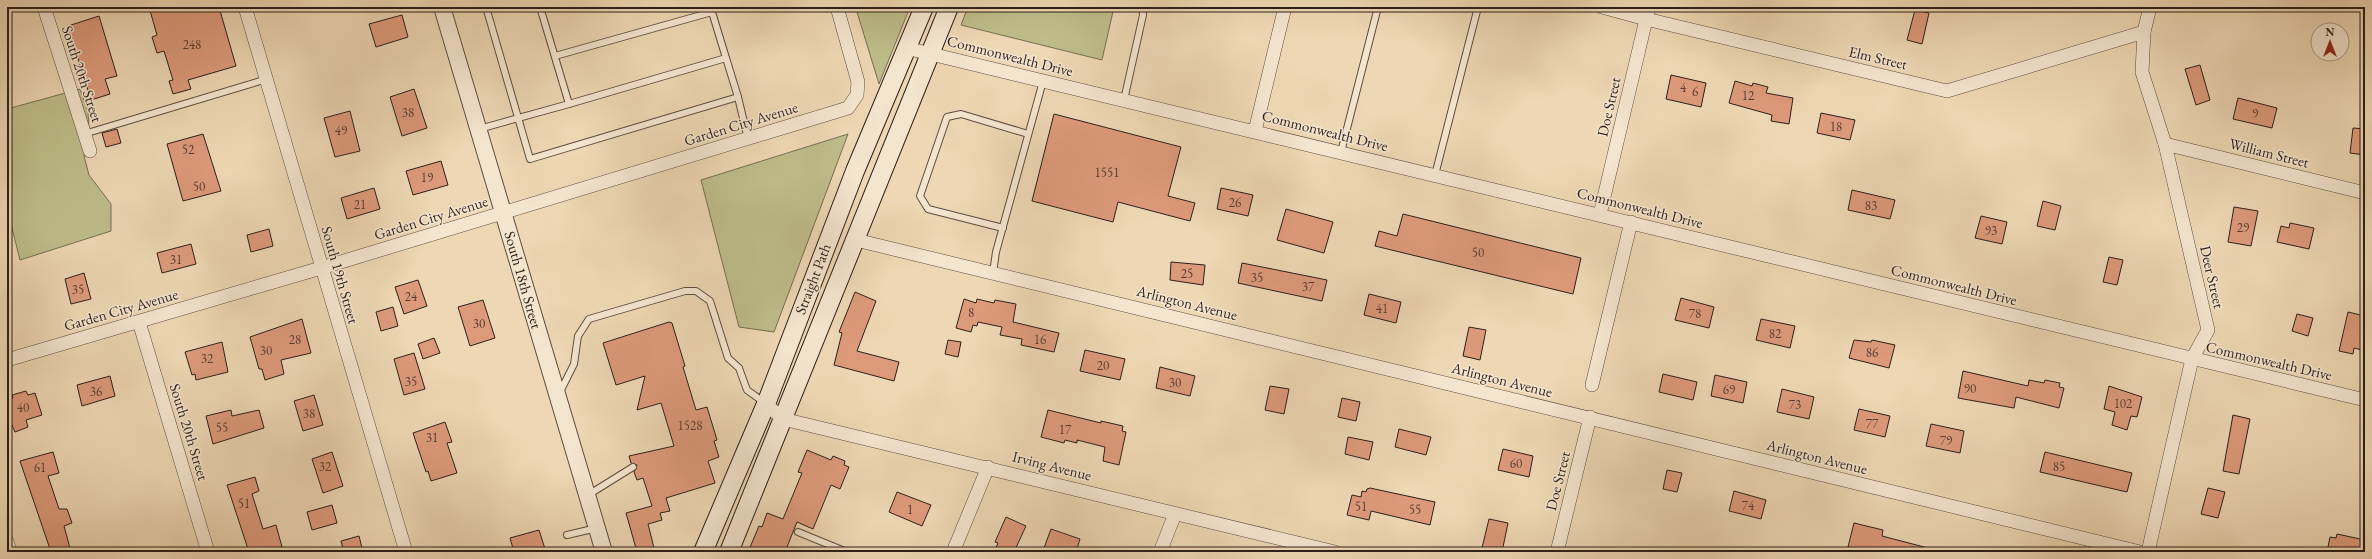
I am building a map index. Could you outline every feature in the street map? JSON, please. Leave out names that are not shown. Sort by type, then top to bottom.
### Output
[{"type":"main road","name":"Straight Path","points":[[703,552],[766,404],[854,171],[924,7]]},
{"type":"main road","name":"Straight Path","points":[[729,552],[949,7]]},
{"type":"street","name":"South 20th Street","points":[[44,7],[90,151]]},
{"type":"street","name":"South 19th Street","points":[[245,7],[406,552]]},
{"type":"street","name":"South 18th Street","points":[[442,7],[604,552]]},
{"type":"street","name":"Garden City Avenue","points":[[7,360],[321,268],[848,108],[858,95],[856,74],[836,7]]},
{"type":"street","points":[[1255,130],[1285,7]]},
{"type":"street","name":"Elm Street","points":[[1602,7],[1647,13],[1947,91],[2144,32]]},
{"type":"street","name":"Deer Street","points":[[2148,552],[2192,359],[2208,330],[2165,144],[2142,72],[2144,32],[2150,7]]},
{"type":"street","name":"Doe Street","points":[[1600,214],[1647,13]]},
{"type":"street","name":"Commonwealth Drive","points":[[906,48],[1255,130],[2365,400]]},
{"type":"street","name":"William Street","points":[[2165,144],[2365,193]]},
{"type":"street","points":[[1592,385],[1631,222]]},
{"type":"street","name":"Arlington Avenue","points":[[856,240],[1590,417],[2140,552]]},
{"type":"street","name":"South 20th Street","points":[[140,322],[208,552]]},
{"type":"street","name":"Irving Avenue","points":[[766,404],[783,418],[1335,552]]},
{"type":"street","name":"Doe Street","points":[[1557,552],[1590,417]]},
{"type":"street","points":[[954,552],[988,467]]},
{"type":"street","points":[[1160,552],[1175,514]]},
{"type":"street","points":[[7,541],[10,552]]},
{"type":"lane","points":[[486,7],[530,159],[738,96]]},
{"type":"lane","points":[[540,7],[569,104]]},
{"type":"lane","points":[[1124,100],[1143,15],[1142,7]]},
{"type":"lane","points":[[1341,152],[1378,7]]},
{"type":"lane","points":[[1435,175],[1478,7]]},
{"type":"lane","points":[[555,56],[712,12],[738,96],[748,139]]},
{"type":"lane","points":[[478,129],[726,58]]},
{"type":"lane","points":[[84,134],[266,79]]},
{"type":"lane","points":[[993,273],[1003,228],[1043,81]]},
{"type":"lane","points":[[1003,228],[928,209],[920,196],[947,117],[961,114],[1028,134]]},
{"type":"lane","points":[[557,398],[574,364],[578,336],[589,319],[685,291],[696,291],[710,301],[728,358],[739,368],[747,390],[766,404]]},
{"type":"lane","points":[[587,496],[632,467]]},
{"type":"lane","points":[[567,535],[597,528]]},
{"type":"lane","points":[[798,532],[847,552]]},
{"type":"shaded area","points":[[873,7],[910,7],[879,84],[857,12]]},
{"type":"shaded area","points":[[968,7],[1114,7],[1102,60],[961,25]]},
{"type":"shaded area","points":[[80,89],[88,110],[89,129],[84,156],[89,175],[111,204],[111,231],[20,260],[7,208],[7,109]]},
{"type":"shaded area","points":[[848,134],[774,332],[739,327],[701,180]]},
{"type":"building","points":[[149,7],[219,7],[236,66],[188,80],[191,89],[173,94],[169,81],[173,80],[164,51],[157,53],[152,37],[157,35]]},
{"type":"building","points":[[1915,10],[1929,13],[1922,44],[1907,40]]},
{"type":"building","points":[[402,15],[408,37],[376,47],[369,24]]},
{"type":"building","points":[[99,16],[117,76],[105,79],[110,94],[91,100],[68,26]]},
{"type":"building","points":[[2200,65],[2210,100],[2196,105],[2185,69]]},
{"type":"building","points":[[1671,75],[1706,83],[1701,107],[1666,99]]},
{"type":"building","points":[[1735,81],[1752,86],[1753,83],[1768,87],[1766,93],[1793,98],[1789,124],[1771,121],[1772,115],[1729,103]]},
{"type":"building","points":[[414,89],[427,128],[402,136],[390,97]]},
{"type":"building","points":[[2238,98],[2277,108],[2272,128],[2233,119]]},
{"type":"building","points":[[350,111],[360,151],[335,157],[324,118]]},
{"type":"building","points":[[1821,113],[1855,120],[1850,140],[1817,133]]},
{"type":"building","points":[[1054,114],[1181,147],[1168,196],[1195,203],[1190,221],[1118,202],[1113,222],[1032,201]]},
{"type":"building","points":[[2353,128],[2365,129],[2365,155],[2350,153]]},
{"type":"building","points":[[117,129],[121,143],[106,147],[102,133]]},
{"type":"building","points":[[203,134],[221,191],[183,201],[167,144]]},
{"type":"building","points":[[441,161],[448,185],[413,195],[406,171]]},
{"type":"building","points":[[374,188],[380,209],[347,219],[341,198]]},
{"type":"building","points":[[1221,188],[1253,195],[1248,216],[1217,209]]},
{"type":"building","points":[[1852,190],[1895,200],[1890,219],[1848,210]]},
{"type":"building","points":[[2043,201],[2061,206],[2055,230],[2037,226]]},
{"type":"building","points":[[2234,207],[2258,211],[2251,246],[2228,242]]},
{"type":"building","points":[[1286,209],[1333,222],[1324,253],[1277,240]]},
{"type":"building","points":[[1403,214],[1581,258],[1573,294],[1375,246],[1379,231],[1397,236]]},
{"type":"building","points":[[1981,216],[2007,222],[2002,244],[1975,238]]},
{"type":"building","points":[[2290,223],[2314,228],[2309,249],[2277,242],[2281,226],[2289,228]]},
{"type":"building","points":[[269,229],[273,246],[251,252],[247,235]]},
{"type":"building","points":[[191,244],[196,264],[162,273],[157,253]]},
{"type":"building","points":[[2109,257],[2123,260],[2117,285],[2103,282]]},
{"type":"building","points":[[1171,262],[1205,265],[1203,285],[1170,280]]},
{"type":"building","points":[[1242,263],[1327,280],[1322,301],[1238,283]]},
{"type":"building","points":[[84,273],[91,299],[71,304],[65,279]]},
{"type":"building","points":[[418,280],[427,306],[404,314],[395,287]]},
{"type":"building","points":[[855,292],[876,301],[857,351],[899,362],[894,381],[834,365],[842,333],[839,332]]},
{"type":"building","points":[[1369,294],[1401,302],[1396,323],[1364,315]]},
{"type":"building","points":[[1681,298],[1714,307],[1709,328],[1675,320]]},
{"type":"building","points":[[964,299],[976,303],[977,299],[994,303],[995,300],[1016,304],[1013,322],[1059,333],[1054,352],[1021,345],[1022,339],[1000,335],[1002,327],[978,322],[977,326],[973,325],[971,332],[956,328]]},
{"type":"building","points":[[483,300],[495,338],[470,346],[458,307]]},
{"type":"building","points":[[393,307],[398,326],[381,331],[376,312]]},
{"type":"building","points":[[2348,312],[2365,316],[2365,334],[2362,350],[2354,348],[2353,354],[2339,351]]},
{"type":"building","points":[[2297,314],[2313,318],[2308,336],[2292,331]]},
{"type":"building","points":[[302,319],[311,353],[281,360],[284,374],[265,380],[262,369],[259,369],[250,337]]},
{"type":"building","points":[[1761,319],[1795,326],[1790,348],[1756,340]]},
{"type":"building","points":[[669,322],[672,323],[696,410],[707,407],[717,440],[714,441],[719,457],[708,461],[715,483],[666,498],[670,511],[660,513],[662,520],[648,524],[655,552],[637,552],[626,513],[652,506],[643,478],[637,480],[634,472],[637,465],[631,463],[629,456],[674,446],[661,403],[637,410],[645,376],[616,385],[603,343]]},
{"type":"building","points":[[1469,327],[1486,330],[1480,360],[1463,356]]},
{"type":"building","points":[[434,338],[440,353],[423,359],[418,344]]},
{"type":"building","points":[[948,340],[961,342],[958,357],[945,354]]},
{"type":"building","points":[[1854,340],[1871,342],[1872,340],[1895,345],[1889,368],[1849,358]]},
{"type":"building","points":[[222,342],[228,372],[196,380],[195,374],[192,375],[185,352]]},
{"type":"building","points":[[1085,350],[1125,359],[1120,380],[1080,371]]},
{"type":"building","points":[[414,353],[425,389],[404,395],[394,359]]},
{"type":"building","points":[[1160,367],[1195,376],[1190,396],[1156,388]]},
{"type":"building","points":[[1963,371],[2028,386],[2029,380],[2044,383],[2045,380],[2060,383],[2059,387],[2064,388],[2059,408],[2016,397],[2014,408],[1958,398]]},
{"type":"building","points":[[1663,374],[1697,382],[1693,400],[1659,392]]},
{"type":"building","points":[[1715,375],[1747,382],[1743,403],[1711,396]]},
{"type":"building","points":[[110,376],[115,396],[82,406],[77,385]]},
{"type":"building","points":[[1270,386],[1289,389],[1284,414],[1265,410]]},
{"type":"building","points":[[2109,386],[2142,397],[2137,417],[2131,416],[2127,430],[2112,425],[2115,412],[2104,409]]},
{"type":"building","points":[[1782,389],[1814,397],[1809,419],[1777,412]]},
{"type":"building","points":[[26,391],[28,395],[35,393],[42,415],[26,420],[28,427],[15,432],[7,414],[7,400],[13,398],[12,395]]},
{"type":"building","points":[[314,395],[323,425],[303,431],[294,401]]},
{"type":"building","points":[[1342,398],[1360,402],[1356,421],[1338,417]]},
{"type":"building","points":[[1859,409],[1890,416],[1885,437],[1854,430]]},
{"type":"building","points":[[231,410],[232,416],[259,410],[264,428],[213,444],[206,416]]},
{"type":"building","points":[[1048,410],[1101,423],[1101,421],[1123,426],[1122,431],[1126,432],[1119,465],[1103,461],[1105,447],[1077,440],[1077,443],[1065,440],[1064,443],[1041,437]]},
{"type":"building","points":[[2233,415],[2250,419],[2239,474],[2223,471]]},
{"type":"building","points":[[445,422],[452,442],[447,443],[457,473],[431,481],[428,471],[426,472],[413,433]]},
{"type":"building","points":[[1931,424],[1964,431],[1960,453],[1926,446]]},
{"type":"building","points":[[1399,429],[1431,437],[1426,455],[1395,447]]},
{"type":"building","points":[[1348,437],[1373,442],[1369,460],[1345,454]]},
{"type":"building","points":[[1503,449],[1533,456],[1529,477],[1498,470]]},
{"type":"building","points":[[807,450],[831,460],[833,456],[845,461],[844,465],[849,467],[840,489],[831,485],[813,529],[797,522],[785,552],[748,552],[759,526],[762,527],[767,513],[783,519],[802,473],[798,472]]},
{"type":"building","points":[[53,452],[59,473],[48,476],[59,509],[67,509],[72,523],[64,526],[71,552],[51,552],[20,461]]},
{"type":"building","points":[[332,452],[343,486],[323,493],[312,459]]},
{"type":"building","points":[[2045,452],[2132,473],[2127,492],[2040,472]]},
{"type":"building","points":[[1667,470],[1682,473],[1677,492],[1663,489]]},
{"type":"building","points":[[255,477],[259,491],[252,494],[263,529],[276,525],[282,547],[264,552],[249,552],[227,485]]},
{"type":"building","points":[[1370,488],[1435,502],[1430,525],[1371,511],[1369,520],[1347,515],[1352,495],[1361,497],[1362,491],[1366,492],[1367,489]]},
{"type":"building","points":[[2208,488],[2225,492],[2218,518],[2201,514]]},
{"type":"building","points":[[1734,491],[1766,500],[1761,519],[1729,511]]},
{"type":"building","points":[[897,492],[931,505],[922,526],[889,512]]},
{"type":"building","points":[[332,505],[337,523],[312,530],[307,512]]},
{"type":"building","points":[[1006,517],[1026,526],[1014,552],[994,552],[998,543],[995,542]]},
{"type":"building","points":[[1489,519],[1508,523],[1502,552],[1482,548]]},
{"type":"building","points":[[1854,523],[1883,530],[1882,536],[1928,548],[1927,552],[1872,552],[1848,547]]},
{"type":"building","points":[[1051,529],[1080,539],[1076,552],[1055,552],[1044,548]]},
{"type":"building","points":[[539,530],[546,552],[514,552],[510,538]]},
{"type":"building","points":[[2337,534],[2365,540],[2365,552],[2327,552],[2330,537],[2336,538]]},
{"type":"building","points":[[359,536],[363,552],[344,552],[341,541]]}]
